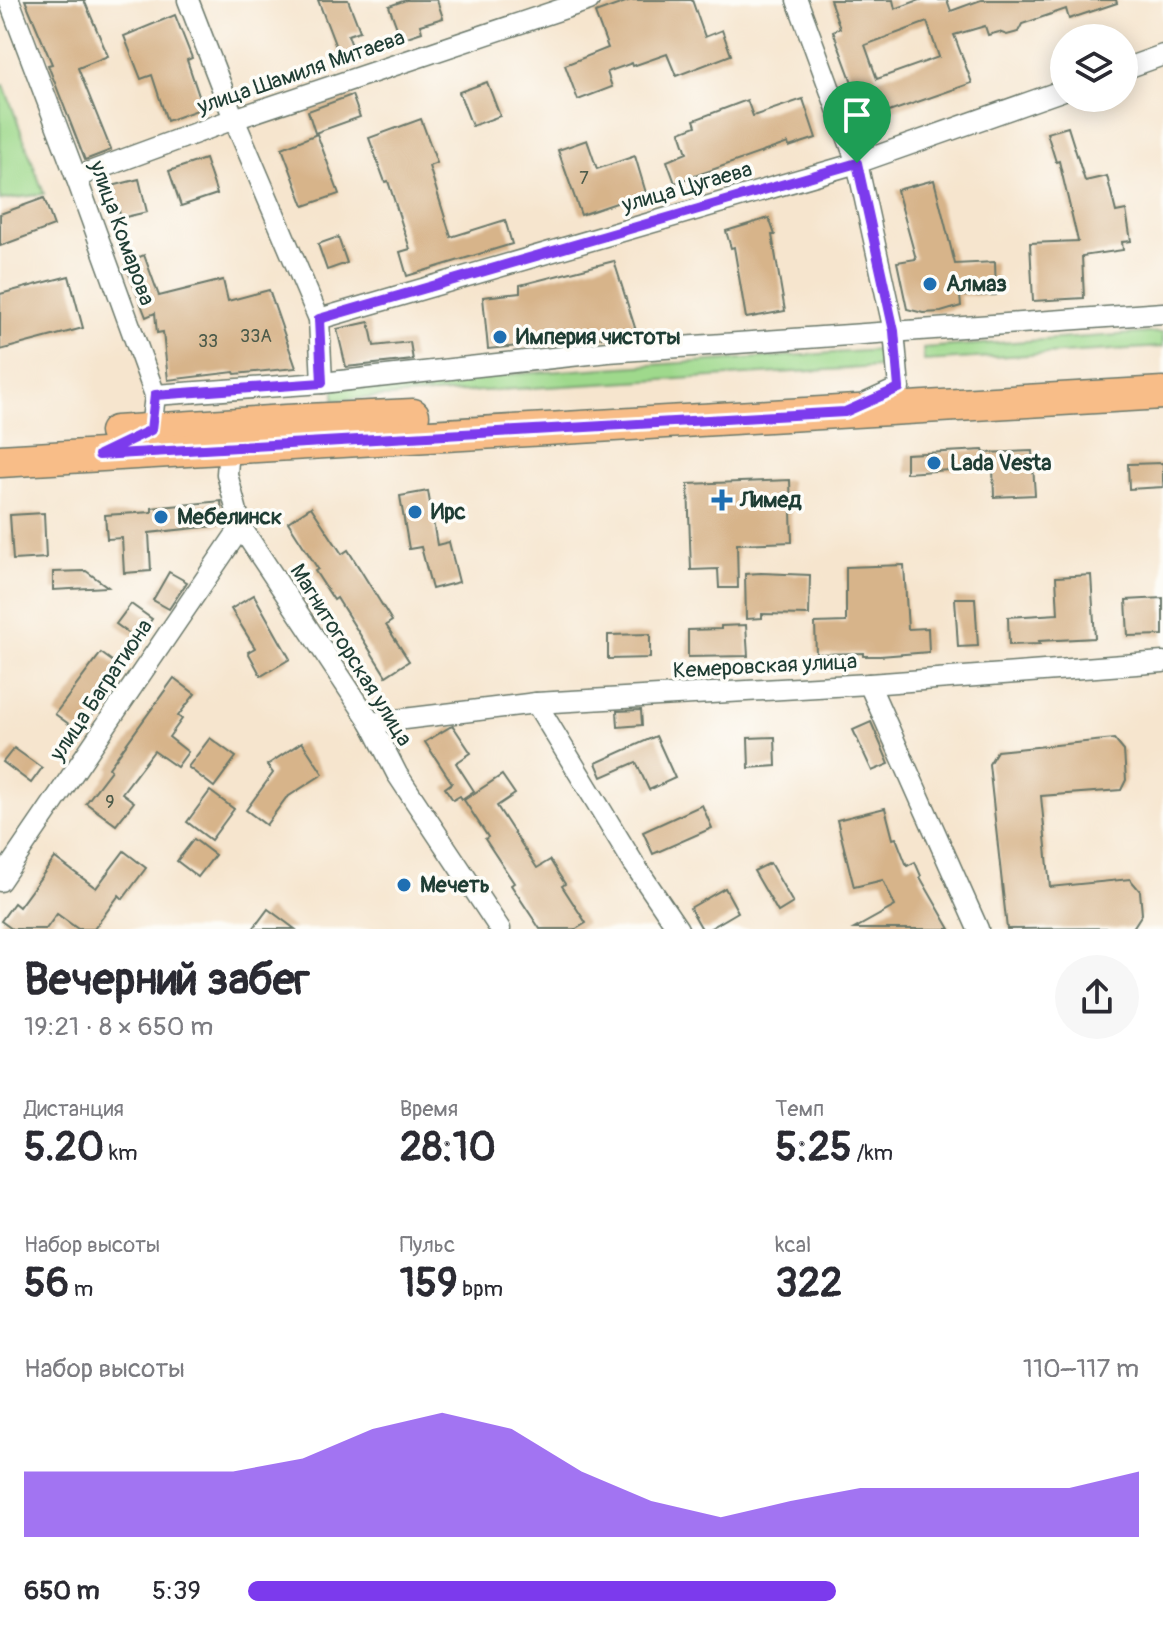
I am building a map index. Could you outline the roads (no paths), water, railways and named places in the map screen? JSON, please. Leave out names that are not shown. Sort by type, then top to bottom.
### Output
[{"type":"main road","points":[[0,438],[1163,372]]},
{"type":"main road","points":[[0,461],[1163,393]]},
{"type":"street","name":"улица Комарова","points":[[9,0],[155,395],[151,430]]},
{"type":"street","points":[[188,0],[234,119],[319,319],[322,383]]},
{"type":"street","name":"улица Шамиля Митаева","points":[[76,177],[234,119],[589,0]]},
{"type":"street","points":[[797,0],[857,163],[894,331],[899,388],[845,412]]},
{"type":"street","points":[[1138,64],[1163,55]]},
{"type":"street","name":"улица Цугаева","points":[[319,319],[857,163],[1050,95]]},
{"type":"street","points":[[155,395],[322,383],[608,352],[1163,313]]},
{"type":"street","points":[[229,448],[286,421]]},
{"type":"street","points":[[99,455],[151,430]]},
{"type":"street","name":"Магнитогорская улица","points":[[229,448],[227,474],[241,527],[371,723],[397,774],[500,929]]},
{"type":"street","name":"улица Багратиона","points":[[0,881],[241,527]]},
{"type":"street","name":"Кемеровская улица","points":[[371,723],[536,703],[869,684],[1163,662]]},
{"type":"street","points":[[869,684],[978,929]]},
{"type":"street","points":[[536,703],[634,864],[678,929]]},
{"type":"place","name":"Алмаз","points":[[930,284]]},
{"type":"place","name":"Империя чистоты","points":[[500,337]]},
{"type":"place","name":"Lada Vesta","points":[[934,463]]},
{"type":"place","name":"Лимед","points":[[722,500]]},
{"type":"place","name":"Ирс","points":[[415,512]]},
{"type":"place","name":"Мебелинск","points":[[161,517]]},
{"type":"place","name":"Мечеть","points":[[404,885]]}]
